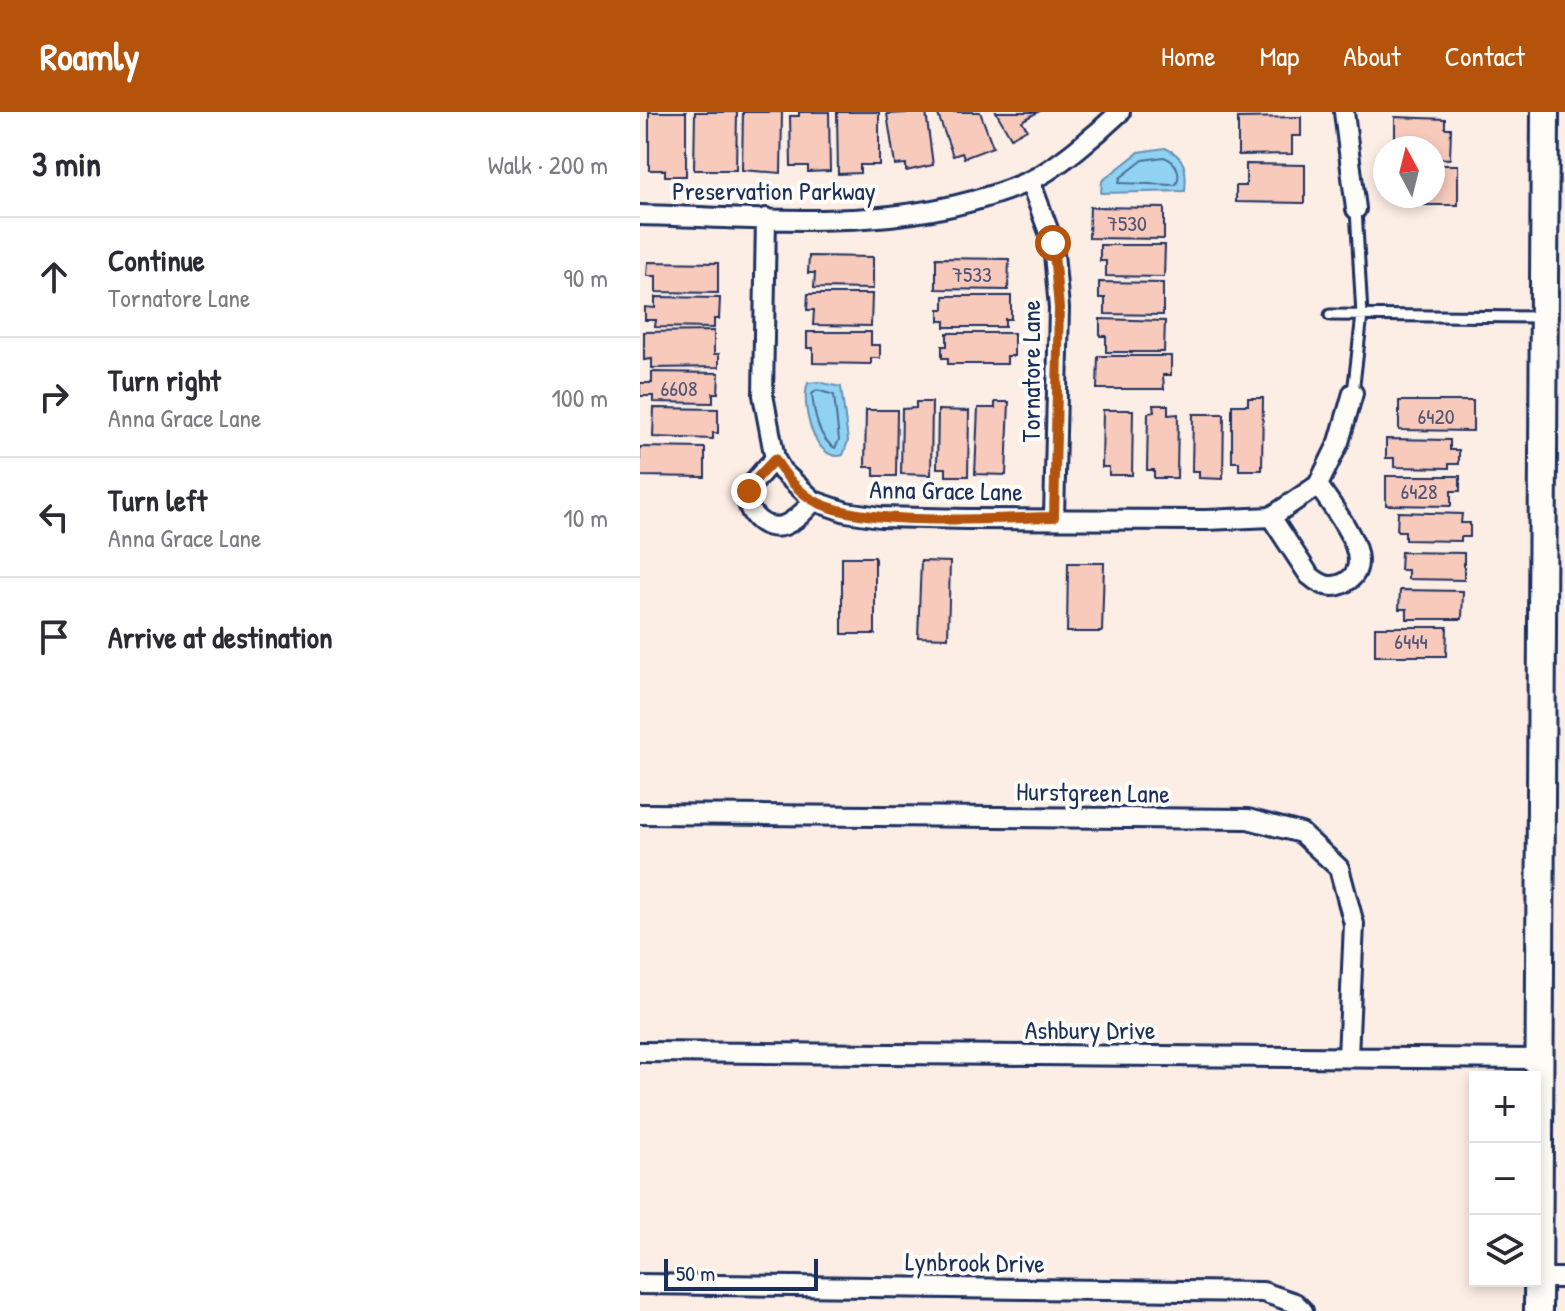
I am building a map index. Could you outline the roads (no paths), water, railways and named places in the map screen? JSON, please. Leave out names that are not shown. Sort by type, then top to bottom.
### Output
[{"type":"main road","points":[[1538,1215],[1544,317],[1555,225],[1545,112]]},
{"type":"main road","points":[[1538,1287],[1538,1311]]},
{"type":"street","name":"Preservation Parkway","points":[[640,215],[868,219],[962,206],[1030,181],[1100,131],[1120,112]]},
{"type":"street","points":[[1344,112],[1356,209]]},
{"type":"street","name":"Tornatore Lane","points":[[1030,181],[1053,243],[1059,308],[1054,517]]},
{"type":"street","points":[[766,218],[763,395],[775,459],[749,491],[748,507],[757,521],[768,526],[782,526],[797,518],[814,501]]},
{"type":"street","points":[[1318,485],[1355,544],[1359,556],[1358,567],[1348,582],[1336,586],[1317,583],[1309,575],[1271,517],[1318,485],[1339,442],[1353,393]]},
{"type":"street","name":"Anna Grace Lane","points":[[775,459],[782,471],[814,501],[846,512],[880,517],[1207,520],[1271,517]]},
{"type":"street","name":"Hurstgreen Lane","points":[[640,814],[1248,819],[1301,833],[1339,868],[1354,924],[1348,1057]]},
{"type":"street","name":"Ashbury Drive","points":[[640,1052],[1539,1059]]},
{"type":"street","points":[[1541,1278],[1565,1278]]},
{"type":"street","name":"Lynbrook Drive","points":[[640,1284],[1263,1292],[1295,1303],[1303,1311]]},
{"type":"lane","points":[[1353,393],[1362,315],[1356,209]]},
{"type":"lane","points":[[1330,315],[1544,317]]},
{"type":"water","points":[[1165,148],[1184,165],[1185,191],[1101,193],[1102,181],[1139,152]]},
{"type":"water","points":[[808,383],[841,387],[848,441],[843,455],[833,455],[824,450],[812,430],[806,392]]}]
